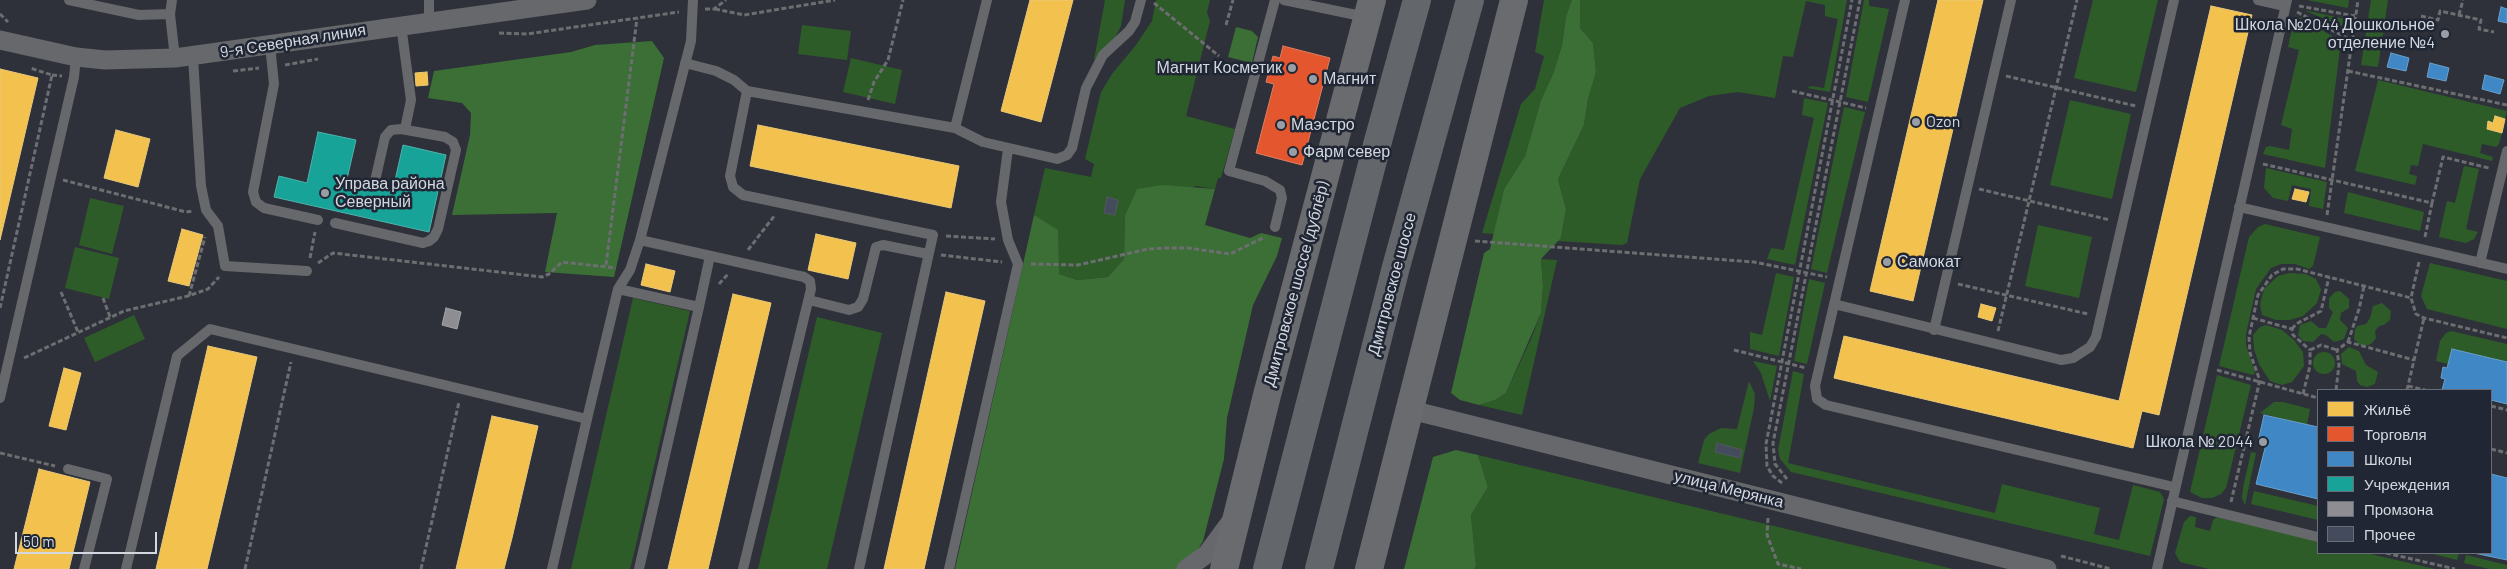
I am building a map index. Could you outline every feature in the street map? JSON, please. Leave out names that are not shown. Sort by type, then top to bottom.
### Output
[{"type":"highway","points":[[1267,569],[1417,0]]},
{"type":"highway","name":"Дмитровское шоссе","points":[[1319,569],[1396,267],[1470,0]]},
{"type":"street","name":"9-я Северная линия","points":[[0,40],[76,58],[106,60],[184,58],[401,25],[587,0]]},
{"type":"street","points":[[1369,569],[1514,0]]},
{"type":"street","name":"Дмитровское шоссе (дублёр)","points":[[1224,569],[1266,395],[1370,9]]},
{"type":"street","name":"улица Мерянка","points":[[1411,410],[2050,562]]},
{"type":"street","points":[[1186,569],[1207,554],[1238,511]]},
{"type":"lane","points":[[69,0],[131,14],[170,14]]},
{"type":"lane","points":[[172,0],[170,14],[184,58],[201,186],[208,213],[218,226],[225,266],[307,271]]},
{"type":"lane","points":[[429,0],[429,21]]},
{"type":"lane","points":[[552,569],[618,290],[630,270],[640,240],[691,41],[693,0]]},
{"type":"lane","points":[[956,128],[987,0]]},
{"type":"lane","points":[[685,63],[716,71],[734,80],[747,91],[956,128],[983,142],[1057,159],[1067,155],[1072,148],[1086,88],[1103,55],[1129,31],[1135,22],[1141,0]]},
{"type":"lane","points":[[1274,226],[1282,198],[1280,190],[1265,181],[1229,171],[1275,0]]},
{"type":"lane","points":[[1284,0],[1370,9]]},
{"type":"lane","points":[[1905,0],[1818,371],[1815,386],[1818,399],[1826,405],[2174,487]]},
{"type":"lane","points":[[1934,330],[2011,0]]},
{"type":"lane","points":[[1834,304],[2062,360],[2073,358],[2090,347],[2096,337],[2101,317],[2174,0]]},
{"type":"lane","points":[[2157,569],[2174,487],[2286,3],[2258,0]]},
{"type":"lane","points":[[401,25],[411,100],[405,129]]},
{"type":"lane","points":[[270,44],[274,84],[253,192],[256,202],[264,208],[318,220]]},
{"type":"lane","points":[[0,398],[51,177],[76,58]]},
{"type":"lane","points":[[747,91],[730,176],[733,188],[743,195],[933,235],[859,569]]},
{"type":"lane","points":[[336,224],[423,243],[434,237],[456,150],[453,142],[445,137],[405,129],[391,130],[385,137],[375,181]]},
{"type":"lane","points":[[949,569],[1018,264],[1008,240],[1001,202],[1008,149]]},
{"type":"lane","points":[[2480,263],[2507,151]]},
{"type":"lane","points":[[2239,207],[2507,269]]},
{"type":"lane","points":[[640,240],[804,277],[810,281],[812,289],[743,569]]},
{"type":"lane","points":[[808,300],[850,310],[858,307],[863,299],[876,247],[883,245],[928,254]]},
{"type":"lane","points":[[639,569],[710,256]]},
{"type":"lane","points":[[618,290],[699,307]]},
{"type":"lane","points":[[126,569],[177,356],[210,329],[586,419]]},
{"type":"lane","points":[[68,469],[107,479],[84,569]]},
{"type":"lane","points":[[2172,501],[2317,537]]},
{"type":"path","points":[[714,9],[744,14],[835,0]]},
{"type":"path","points":[[864,112],[874,82],[888,60],[904,0]]},
{"type":"path","points":[[1226,25],[1232,0]]},
{"type":"path","points":[[1788,486],[1773,476],[1765,458],[1798,271],[1852,0]]},
{"type":"path","points":[[1787,479],[1775,464],[1773,443],[1805,272],[1860,0]]},
{"type":"path","points":[[1995,344],[2077,0]]},
{"type":"path","points":[[2325,227],[2358,0]]},
{"type":"path","points":[[2459,15],[2463,0]]},
{"type":"path","points":[[1154,2],[1219,56]]},
{"type":"path","points":[[2286,3],[2353,41]]},
{"type":"path","points":[[2309,8],[2355,16]]},
{"type":"path","points":[[2421,16],[2438,20],[2440,11],[2459,15],[2481,20],[2479,29],[2494,32]]},
{"type":"path","points":[[0,14],[15,27]]},
{"type":"path","points":[[606,265],[637,18]]},
{"type":"path","points":[[0,308],[52,75],[25,66]]},
{"type":"path","points":[[2348,70],[2507,105]]},
{"type":"path","points":[[1994,73],[2149,109]]},
{"type":"path","points":[[1792,91],[1879,111]]},
{"type":"path","points":[[2502,171],[2443,157],[2411,298],[2416,314],[2424,318],[2507,338]]},
{"type":"path","points":[[2250,160],[2432,203]]},
{"type":"path","points":[[51,177],[186,212],[208,213],[188,296]]},
{"type":"path","points":[[1968,187],[2122,223]]},
{"type":"path","points":[[307,271],[318,220]]},
{"type":"path","points":[[928,254],[1018,264],[1078,265],[1148,249],[1188,248],[1230,254],[1269,235],[1274,226]]},
{"type":"path","points":[[933,235],[1008,240]]},
{"type":"path","points":[[1475,242],[1754,262],[1840,280]]},
{"type":"path","points":[[307,271],[333,253],[542,277],[549,274],[562,262],[606,265],[616,268]]},
{"type":"path","points":[[8,365],[124,311],[188,296],[208,289],[217,280],[225,266]]},
{"type":"path","points":[[2228,515],[2260,378],[2250,353],[2249,337],[2261,289],[2272,274],[2277,271],[2297,269],[2411,298]]},
{"type":"path","points":[[2303,394],[2310,366],[2310,350],[2293,335],[2292,329],[2296,324],[2321,311],[2329,277]]},
{"type":"path","points":[[1946,281],[2101,317]]},
{"type":"path","points":[[2337,350],[2348,342],[2353,323],[2360,310],[2364,286]]},
{"type":"path","points":[[61,292],[78,332]]},
{"type":"path","points":[[103,298],[110,317]]},
{"type":"path","points":[[2253,318],[2292,329]]},
{"type":"path","points":[[2407,388],[2424,318]]},
{"type":"path","points":[[2348,342],[2414,360]]},
{"type":"path","points":[[2310,350],[2321,345],[2337,350]]},
{"type":"path","points":[[245,569],[294,350]]},
{"type":"path","points":[[1734,350],[1818,371]]},
{"type":"path","points":[[2336,389],[2339,365],[2337,350]]},
{"type":"path","points":[[2223,372],[2259,384],[2317,398]]},
{"type":"path","points":[[421,569],[462,389]]},
{"type":"path","points":[[2492,406],[2507,410]]},
{"type":"path","points":[[2492,449],[2507,452]]},
{"type":"path","points":[[0,453],[68,469]]},
{"type":"path","points":[[1769,514],[1767,535],[1778,564],[1778,569]]},
{"type":"path","points":[[2390,554],[2455,569]]},
{"type":"path","points":[[2050,562],[2111,569]]},
{"type":"path","points":[[1778,564],[1801,569]]},
{"type":"green space","points":[[1105,0],[1125,0],[1121,26],[1114,40],[1094,60]]},
{"type":"green space","points":[[1156,0],[1210,0],[1207,13],[1210,21],[1186,116],[1235,129],[1221,178],[1218,178],[1215,189],[1196,186],[1125,216],[1124,259],[1108,277],[1077,280],[1059,274],[1034,215],[1045,168],[1091,177],[1094,164],[1085,159],[1101,92],[1112,74],[1136,45],[1152,21]]},
{"type":"green space","points":[[1544,0],[1572,0],[1566,16],[1562,45],[1553,74],[1541,100],[1525,156],[1504,189],[1494,234],[1482,233],[1521,104],[1535,89],[1544,56],[1535,52]]},
{"type":"green space","points":[[1572,0],[1580,0],[1580,28],[1593,43],[1596,72],[1588,99],[1584,125],[1558,179],[1566,209],[1561,238],[1541,259],[1543,286],[1541,313],[1506,393],[1495,400],[1479,405],[1460,400],[1451,393],[1484,253],[1490,249],[1504,189],[1525,156],[1541,100],[1553,74],[1562,45],[1566,16]]},
{"type":"green space","points":[[1580,0],[1847,0],[1830,92],[1807,88],[1811,86],[1824,88],[1838,19],[1825,16],[1825,5],[1806,1],[1793,57],[1783,56],[1775,98],[1738,92],[1709,96],[1680,108],[1640,179],[1627,243],[1622,245],[1558,241],[1561,238],[1566,209],[1558,179],[1584,125],[1588,99],[1596,72],[1593,43],[1580,28]]},
{"type":"green space","points":[[1864,0],[1869,0],[1869,6],[1889,9],[1868,102],[1846,97]]},
{"type":"green space","points":[[2093,0],[2158,0],[2136,92],[2074,78]]},
{"type":"green space","points":[[2307,0],[2349,0],[2348,8]]},
{"type":"green space","points":[[2371,0],[2388,0],[2378,67],[2361,65]]},
{"type":"green space","points":[[2304,10],[2346,19],[2345,28]]},
{"type":"green space","points":[[2295,15],[2341,41],[2325,168],[2263,154],[2266,147],[2270,146],[2289,150],[2292,129],[2281,125],[2299,50],[2288,47]]},
{"type":"green space","points":[[802,25],[851,31],[847,60],[798,54]]},
{"type":"green space","points":[[1236,27],[1252,31],[1258,37],[1252,63],[1228,57]]},
{"type":"green space","points":[[652,41],[664,58],[614,277],[545,272],[557,213],[452,215],[470,135],[471,113],[462,103],[428,98],[434,71],[571,52],[595,45]]},
{"type":"green space","points":[[851,58],[902,70],[895,104],[843,92]]},
{"type":"green space","points":[[2378,80],[2507,111],[2505,119],[2495,116],[2493,123],[2488,122],[2487,129],[2502,133],[2499,144],[2496,147],[2482,144],[2480,153],[2493,157],[2492,161],[2423,144],[2418,166],[2411,165],[2409,174],[2417,176],[2415,185],[2355,171]]},
{"type":"green space","points":[[1804,98],[1828,103],[1795,265],[1767,259],[1771,248],[1784,250],[1814,118],[1802,115]]},
{"type":"green space","points":[[2070,100],[2131,114],[2112,199],[2050,185]]},
{"type":"green space","points":[[1844,107],[1865,112],[1827,273],[1811,269]]},
{"type":"green space","points":[[2464,166],[2479,169],[2466,229],[2478,232],[2474,239],[2466,243],[2439,237],[2447,201],[2455,203]]},
{"type":"green space","points":[[2266,168],[2327,182],[2323,209],[2309,206],[2311,189],[2292,185],[2288,201],[2273,198],[2264,188]]},
{"type":"green space","points":[[1163,185],[1215,189],[1205,225],[1250,238],[1261,233],[1282,238],[1277,256],[1253,305],[1227,418],[1224,459],[1203,541],[1196,553],[1178,569],[955,569],[1034,215],[1058,230],[1059,274],[1077,280],[1108,277],[1124,259],[1125,216],[1137,189]]},
{"type":"green space","points":[[2348,192],[2424,212],[2420,231],[2344,213]]},
{"type":"green space","points":[[90,198],[124,206],[112,254],[79,245]]},
{"type":"green space","points":[[2265,224],[2320,237],[2313,266],[2309,269],[2295,264],[2281,264],[2271,268],[2256,289],[2246,334],[2246,345],[2255,373],[2253,375],[2219,366],[2249,237],[2258,227]]},
{"type":"green space","points":[[2038,225],[2092,237],[2079,298],[2025,286]]},
{"type":"green space","points":[[75,247],[119,258],[109,299],[65,288]]},
{"type":"green space","points":[[1541,259],[1557,260],[1522,415],[1479,405],[1495,400],[1506,393],[1531,339],[1541,313],[1543,286]]},
{"type":"green space","points":[[2430,263],[2507,281],[2507,329],[2427,309],[2421,296]]},
{"type":"green space","points":[[1776,273],[1794,277],[1779,356],[1750,349],[1750,332],[1762,335]]},
{"type":"green space","points":[[2289,273],[2306,274],[2316,279],[2321,289],[2317,303],[2303,316],[2290,320],[2276,320],[2262,315],[2260,304],[2264,289],[2278,276]]},
{"type":"green space","points":[[1809,279],[1825,283],[1807,364],[1794,361]]},
{"type":"green space","points":[[2340,291],[2349,299],[2349,308],[2341,313],[2340,320],[2348,328],[2344,339],[2334,342],[2326,335],[2321,334],[2313,342],[2303,341],[2298,335],[2300,325],[2311,321],[2319,328],[2326,328],[2333,312],[2329,308],[2329,298],[2335,292]]},
{"type":"green space","points":[[633,298],[690,311],[630,569],[571,569]]},
{"type":"green space","points":[[2382,303],[2391,311],[2390,320],[2384,325],[2379,326],[2375,331],[2376,338],[2373,342],[2369,345],[2360,345],[2354,339],[2357,326],[2366,324],[2370,318],[2373,306]]},
{"type":"green space","points":[[134,315],[145,339],[95,362],[84,338]]},
{"type":"green space","points":[[817,317],[882,333],[827,569],[758,569]]},
{"type":"green space","points":[[2266,325],[2282,330],[2294,340],[2303,352],[2304,366],[2292,382],[2282,385],[2270,381],[2259,364],[2254,349],[2253,335],[2260,327]]},
{"type":"green space","points":[[2451,331],[2507,344],[2507,362],[2452,349],[2448,364],[2436,361],[2440,341],[2446,333]]},
{"type":"green space","points":[[2349,347],[2359,351],[2366,365],[2378,372],[2375,384],[2367,387],[2360,385],[2357,381],[2356,371],[2342,364],[2341,354]]},
{"type":"green space","points":[[2324,352],[2332,355],[2335,363],[2332,371],[2324,374],[2316,371],[2313,363],[2316,355]]},
{"type":"green space","points":[[1753,361],[1777,366],[1770,401],[1761,373]]},
{"type":"green space","points":[[1793,371],[1804,374],[1788,463],[1995,513],[2002,484],[2100,508],[2094,534],[2119,540],[2133,485],[2160,492],[2164,499],[2150,556],[1791,472],[1780,459],[1778,450]]},
{"type":"green space","points":[[2217,375],[2251,385],[2226,488],[2221,494],[2212,498],[2202,498],[2190,492]]},
{"type":"green space","points":[[1749,381],[1755,394],[1754,408],[1740,473],[1698,463],[1704,440],[1709,434],[1721,428],[1737,429]]},
{"type":"green space","points":[[2274,402],[2283,402],[2310,409],[2307,425],[2260,413]]},
{"type":"green space","points":[[1456,450],[1478,455],[1488,487],[1471,515],[1476,566],[1474,569],[1404,569],[1433,457]]},
{"type":"green space","points":[[2251,452],[2256,453],[2245,505],[2242,498],[2243,488]]},
{"type":"green space","points":[[1478,455],[1953,569],[1474,569],[1476,566],[1471,515],[1488,487]]},
{"type":"green space","points":[[2254,491],[2317,506],[2317,520],[2251,504]]},
{"type":"green space","points":[[2190,516],[2196,517],[2195,527],[2210,531],[2213,520],[2217,517],[2317,541],[2317,554],[2370,554],[2435,569],[2209,569],[2180,562],[2175,553],[2184,522]]},
{"type":"green space","points":[[2433,554],[2459,554],[2457,560]]},
{"type":"green space","points":[[2466,555],[2507,565],[2507,569],[2489,569],[2464,563]]},
{"type":"building: Жильё","points":[[1030,0],[1073,0],[1041,122],[1001,111]]},
{"type":"building: Жильё","points":[[1938,0],[1983,0],[1913,301],[1870,291]]},
{"type":"building: Жильё","points":[[2211,6],[2252,15],[2159,415],[2142,411],[2133,448],[1834,378],[1844,336],[2119,401]]},
{"type":"building: Жильё","points":[[0,69],[38,78],[0,240]]},
{"type":"building: Жильё","points":[[427,72],[428,85],[416,86],[415,73]]},
{"type":"building: Жильё","points":[[2495,116],[2505,119],[2502,133],[2487,129],[2488,121],[2493,123]]},
{"type":"building: Жильё","points":[[758,125],[959,166],[951,208],[750,166]]},
{"type":"building: Жильё","points":[[116,130],[150,139],[138,187],[104,178]]},
{"type":"building: Жильё","points":[[2295,189],[2309,192],[2306,202],[2292,199]]},
{"type":"building: Жильё","points":[[182,229],[203,235],[189,286],[168,281]]},
{"type":"building: Жильё","points":[[816,234],[856,243],[848,279],[808,270]]},
{"type":"building: Жильё","points":[[646,264],[675,271],[670,292],[641,285]]},
{"type":"building: Жильё","points":[[946,292],[985,301],[924,569],[884,569]]},
{"type":"building: Жильё","points":[[733,294],[771,303],[708,569],[668,569]]},
{"type":"building: Жильё","points":[[1981,304],[1996,308],[1992,321],[1978,317]]},
{"type":"building: Жильё","points":[[208,346],[257,357],[234,456],[207,569],[156,569]]},
{"type":"building: Жильё","points":[[64,368],[81,373],[66,430],[49,426]]},
{"type":"building: Жильё","points":[[492,416],[538,426],[512,538],[504,569],[456,569]]},
{"type":"building: Жильё","points":[[39,469],[90,482],[69,569],[14,569]]},
{"type":"building: Торговля","points":[[1283,46],[1330,58],[1302,165],[1256,153],[1274,84],[1266,82],[1273,56],[1280,58]]},
{"type":"building: Школы","points":[[2501,7],[2507,9],[2507,23],[2498,21]]},
{"type":"building: Школы","points":[[2391,53],[2409,58],[2406,71],[2387,67]]},
{"type":"building: Школы","points":[[2430,63],[2449,68],[2446,81],[2427,77]]},
{"type":"building: Школы","points":[[2485,75],[2504,80],[2500,94],[2482,89]]},
{"type":"building: Школы","points":[[2452,349],[2507,362],[2507,404],[2492,400],[2492,389],[2442,389],[2445,379],[2441,378],[2443,367],[2447,368]]},
{"type":"building: Школы","points":[[2264,415],[2317,427],[2317,499],[2256,484],[2266,444],[2258,442]]},
{"type":"building: Школы","points":[[2492,474],[2507,478],[2507,560],[2479,554],[2492,554]]},
{"type":"building: Учреждения","points":[[318,132],[356,140],[347,179],[393,189],[403,145],[446,155],[429,232],[274,197],[279,176],[307,183]]},
{"type":"building: Промзона","points":[[446,308],[461,312],[457,329],[442,325]]},
{"type":"building: Прочее","points":[[1107,197],[1118,200],[1115,215],[1104,213]]},
{"type":"building: Прочее","points":[[1717,443],[1742,450],[1740,458],[1715,452]]},
{"type":"place","name":"Школа №2044 Дошкольное отделение №4","points":[[2445,34]]},
{"type":"place","name":"Магнит Косметик","points":[[1292,68]]},
{"type":"place","name":"Магнит","points":[[1313,79]]},
{"type":"place","name":"Ozon","points":[[1916,122]]},
{"type":"place","name":"Маэстро","points":[[1281,125]]},
{"type":"place","name":"Фарм север","points":[[1293,152]]},
{"type":"place","name":"Управа района Северный","points":[[325,193]]},
{"type":"place","name":"Самокат","points":[[1887,262]]},
{"type":"place","name":"Школа № 2044","points":[[2263,442]]}]
